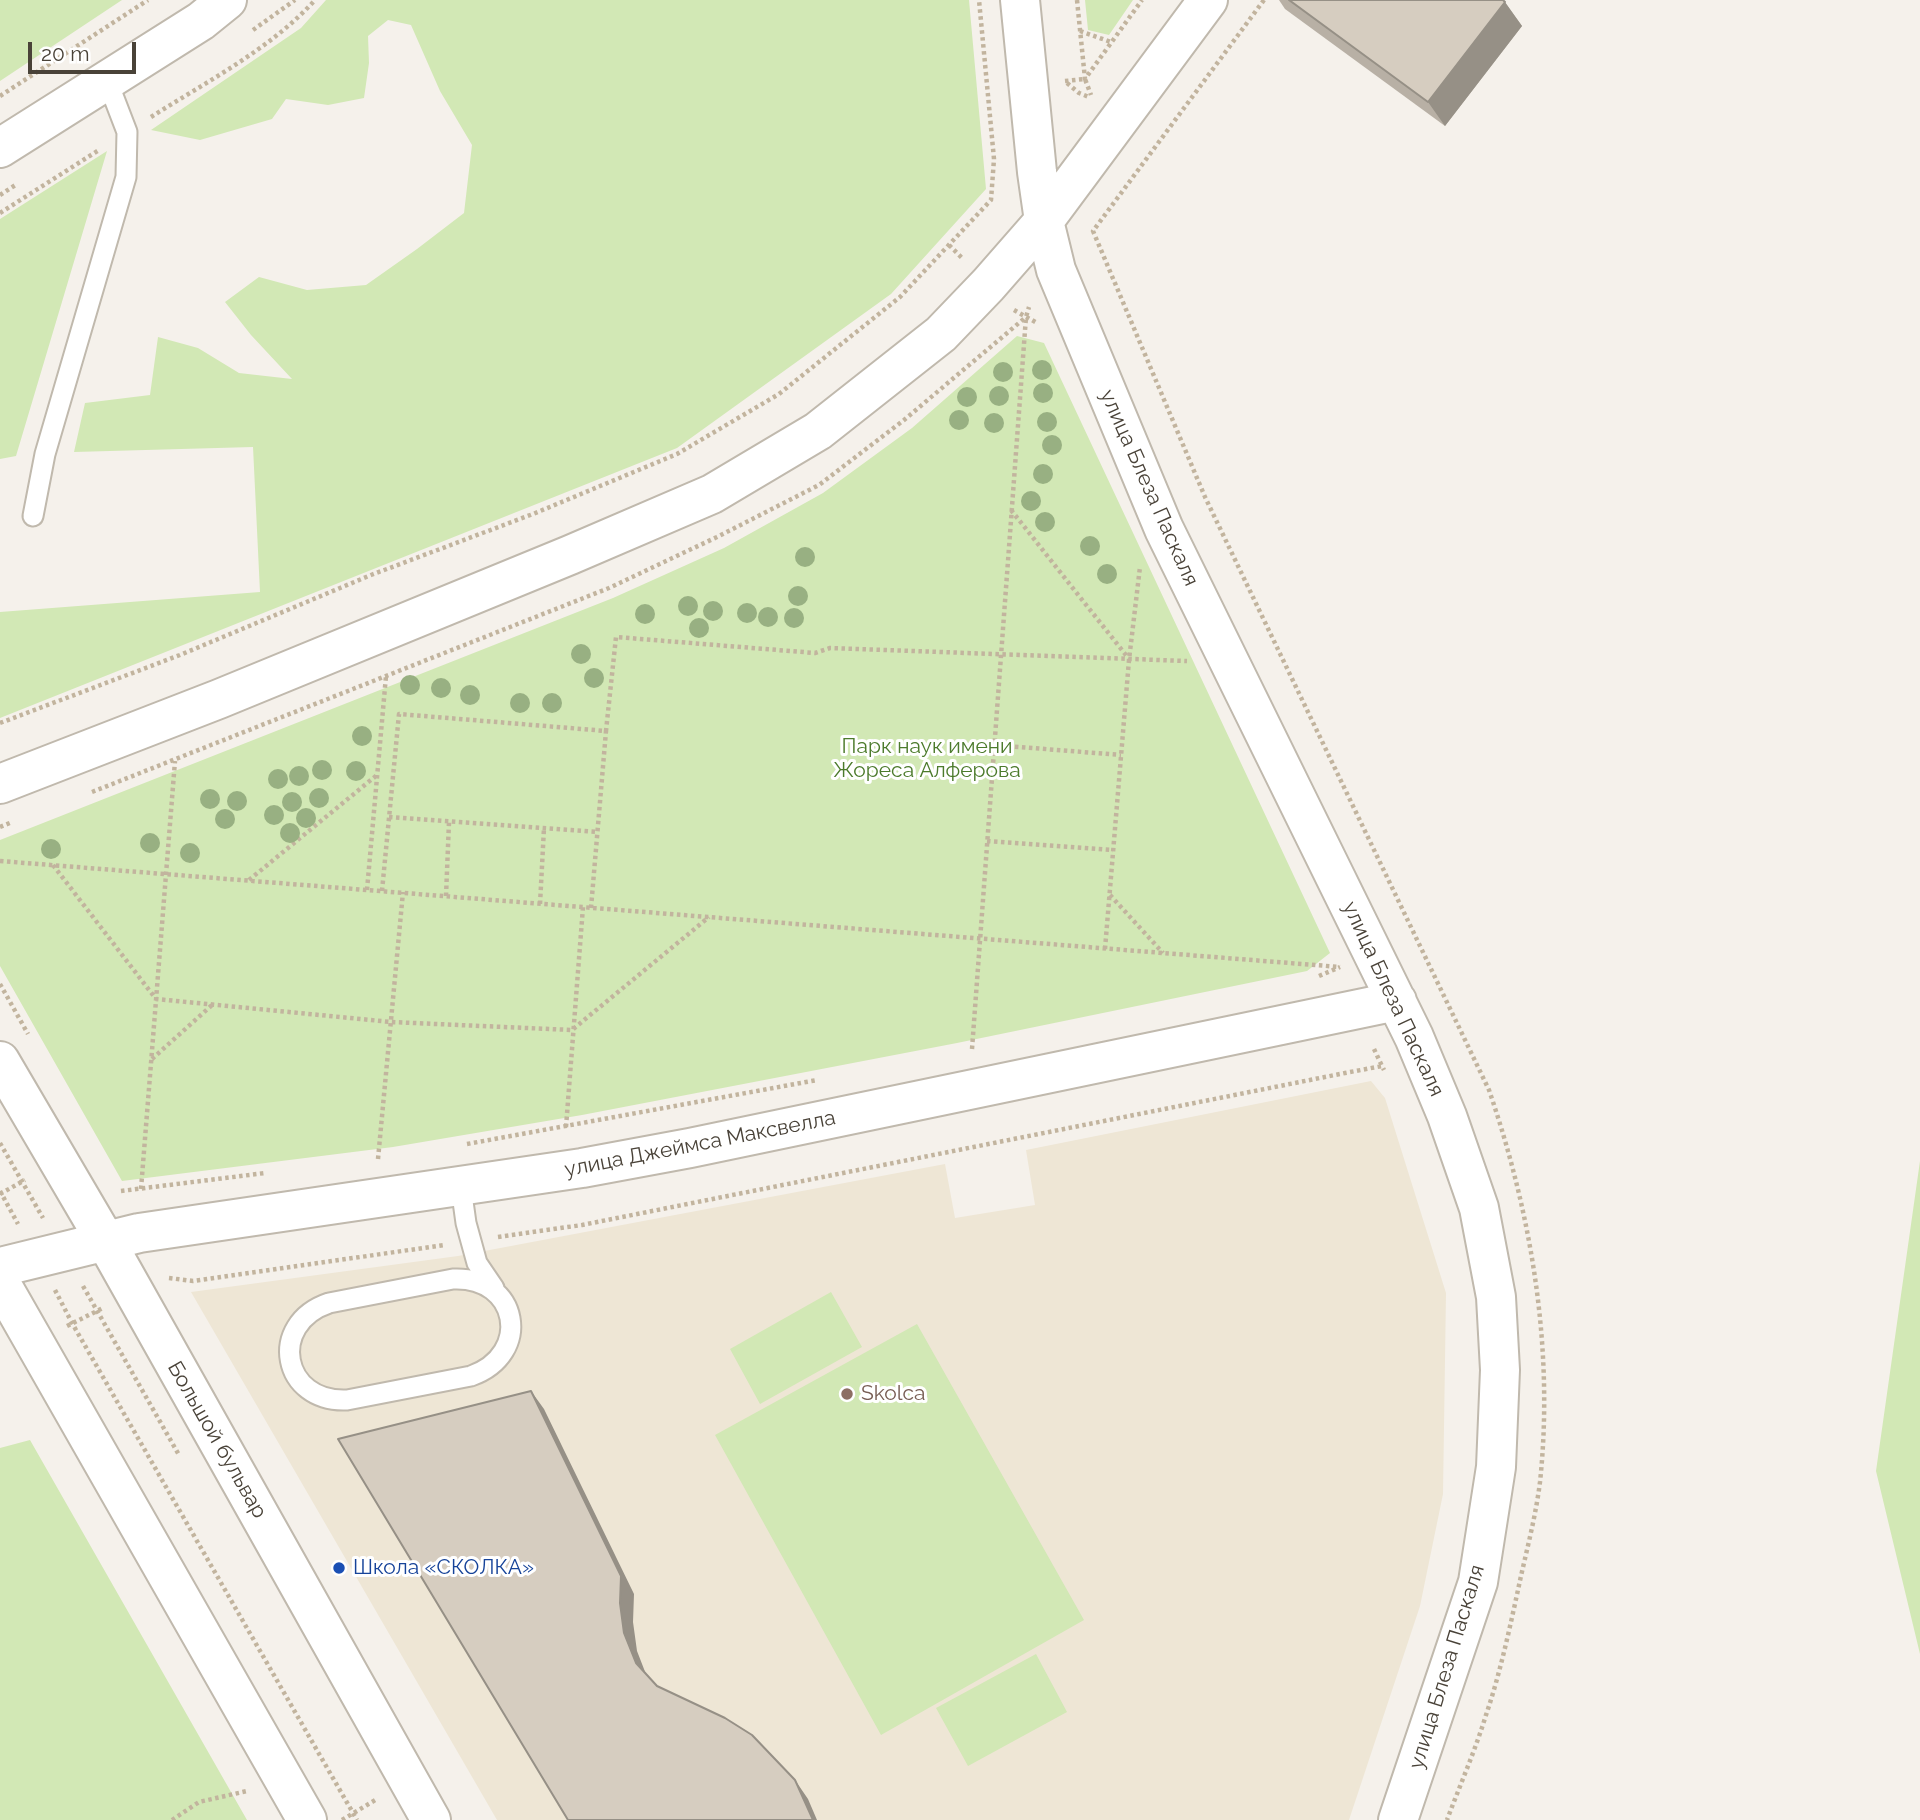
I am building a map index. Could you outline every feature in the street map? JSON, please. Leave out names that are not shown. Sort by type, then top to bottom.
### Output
[{"type":"street","points":[[0,148],[201,21],[227,0]]},
{"type":"street","name":"улица Блеза Паскаля","points":[[1020,0],[1046,83],[1044,221],[1056,270],[1164,529],[1397,1001],[1447,1116],[1479,1208],[1496,1297],[1500,1370],[1496,1467],[1478,1582],[1398,1820]]},
{"type":"street","points":[[0,784],[219,699],[712,494],[818,431],[941,334],[988,285],[1044,221],[1074,179],[1107,108],[1208,0]]},
{"type":"street","name":"улица Джеймса Максвелла","points":[[0,1267],[139,1233],[582,1168],[690,1148],[1397,1001]]},
{"type":"street","name":"Большой бульвар","points":[[0,1061],[105,1241],[431,1820]]},
{"type":"street","points":[[0,1282],[307,1820]]},
{"type":"lane","points":[[33,516],[45,454],[126,177],[127,132],[107,80]]},
{"type":"lane","points":[[461,1186],[470,1241],[477,1263],[505,1304],[510,1318],[511,1334],[498,1362],[471,1377],[332,1401],[317,1396],[295,1375],[290,1361],[289,1345],[294,1330],[302,1318],[322,1306],[453,1279],[483,1283],[496,1292]]},
{"type":"path","points":[[0,96],[148,0]]},
{"type":"path","points":[[0,213],[226,69],[297,20],[315,0]]},
{"type":"path","points":[[0,723],[180,655],[371,575],[533,514],[665,459],[779,394],[900,297],[990,200],[994,159],[979,0]]},
{"type":"path","points":[[1077,0],[1085,79],[1107,108]]},
{"type":"path","points":[[987,89],[1085,79],[1142,0]]},
{"type":"path","points":[[1080,31],[1111,42]]},
{"type":"path","points":[[1046,83],[1064,74]]},
{"type":"path","points":[[1046,83],[1079,93],[1107,108],[1159,145]]},
{"type":"path","points":[[1100,87],[1107,108]]},
{"type":"path","points":[[955,268],[963,259]]},
{"type":"path","points":[[972,1049],[1026,317]]},
{"type":"path","points":[[1011,510],[1129,660]]},
{"type":"path","points":[[1105,948],[1129,660],[1140,563]]},
{"type":"path","points":[[591,908],[615,637],[815,653],[830,648],[1191,661]]},
{"type":"path","points":[[367,890],[386,677]]},
{"type":"path","points":[[383,891],[399,713],[606,731]]},
{"type":"path","points":[[994,745],[1121,755]]},
{"type":"path","points":[[141,1189],[175,761]]},
{"type":"path","points":[[248,880],[377,775]]},
{"type":"path","points":[[389,817],[598,832]]},
{"type":"path","points":[[446,896],[449,822]]},
{"type":"path","points":[[540,904],[544,828]]},
{"type":"path","points":[[987,841],[1113,850]]},
{"type":"path","points":[[0,861],[1341,967],[1316,977]]},
{"type":"path","points":[[52,865],[156,999],[391,1022],[572,1030],[709,917]]},
{"type":"path","points":[[378,1159],[402,892]]},
{"type":"path","points":[[1110,894],[1163,953]]},
{"type":"path","points":[[566,1127],[583,907]]},
{"type":"path","points":[[152,1060],[212,1005]]},
{"type":"path","points":[[958,1052],[985,1046]]},
{"type":"path","points":[[165,1278],[193,1281],[582,1225],[1357,1070],[1382,1066],[1387,1074]]},
{"type":"path","points":[[459,1145],[825,1078]]},
{"type":"path","points":[[365,1161],[392,1157]]},
{"type":"path","points":[[116,1192],[273,1172]]},
{"type":"path","points":[[0,1191],[19,1225]]},
{"type":"path","points":[[53,1286],[357,1820]]},
{"type":"path","points":[[172,1820],[199,1802],[247,1791]]},
{"type":"shaded area","name":"Skolca","points":[[1371,1081],[1385,1098],[1446,1293],[1443,1494],[1420,1606],[1349,1820],[497,1820],[191,1292],[458,1256],[945,1164],[955,1218],[1035,1205],[1026,1150]]},
{"type":"green space","points":[[0,0],[122,0],[0,81]]},
{"type":"green space","points":[[326,0],[969,0],[986,189],[891,294],[677,448],[0,718],[0,612],[260,592],[253,447],[74,452],[85,403],[150,395],[158,337],[198,348],[239,373],[292,379],[225,302],[259,277],[307,290],[366,285],[464,213],[472,145],[440,91],[411,25],[388,20],[368,36],[369,63],[364,98],[328,105],[286,99],[272,119],[200,140],[151,130],[301,28]]},
{"type":"green space","points":[[1085,0],[1133,0],[1109,35],[1088,30]]},
{"type":"green space","points":[[107,151],[16,456],[0,459],[0,219]]},
{"type":"green space","name":"Парк наук имени Жореса Алферова","points":[[1017,336],[1044,343],[1330,953],[1307,971],[957,1043],[582,1115],[393,1147],[122,1181],[0,966],[0,840],[613,598],[724,548],[823,493],[912,428]]},
{"type":"green space","points":[[1920,1161],[1920,1654],[1876,1471]]},
{"type":"green space","points":[[831,1292],[862,1347],[760,1404],[730,1349]]},
{"type":"green space","points":[[917,1324],[1084,1620],[881,1735],[715,1435]]},
{"type":"green space","points":[[30,1440],[247,1820],[0,1820],[0,1448]]},
{"type":"green space","points":[[1036,1654],[1067,1712],[968,1766],[936,1708]]},
{"type":"building","points":[[1289,0],[1503,0],[1505,2],[1428,102]]},
{"type":"building","points":[[531,1391],[621,1576],[620,1603],[624,1633],[636,1663],[657,1686],[725,1718],[752,1735],[795,1780],[813,1820],[568,1820],[338,1439]]},
{"type":"place","name":"Skolca","points":[[847,1394]]},
{"type":"place","name":"Школа «СКОЛКА»","points":[[339,1568]]}]
